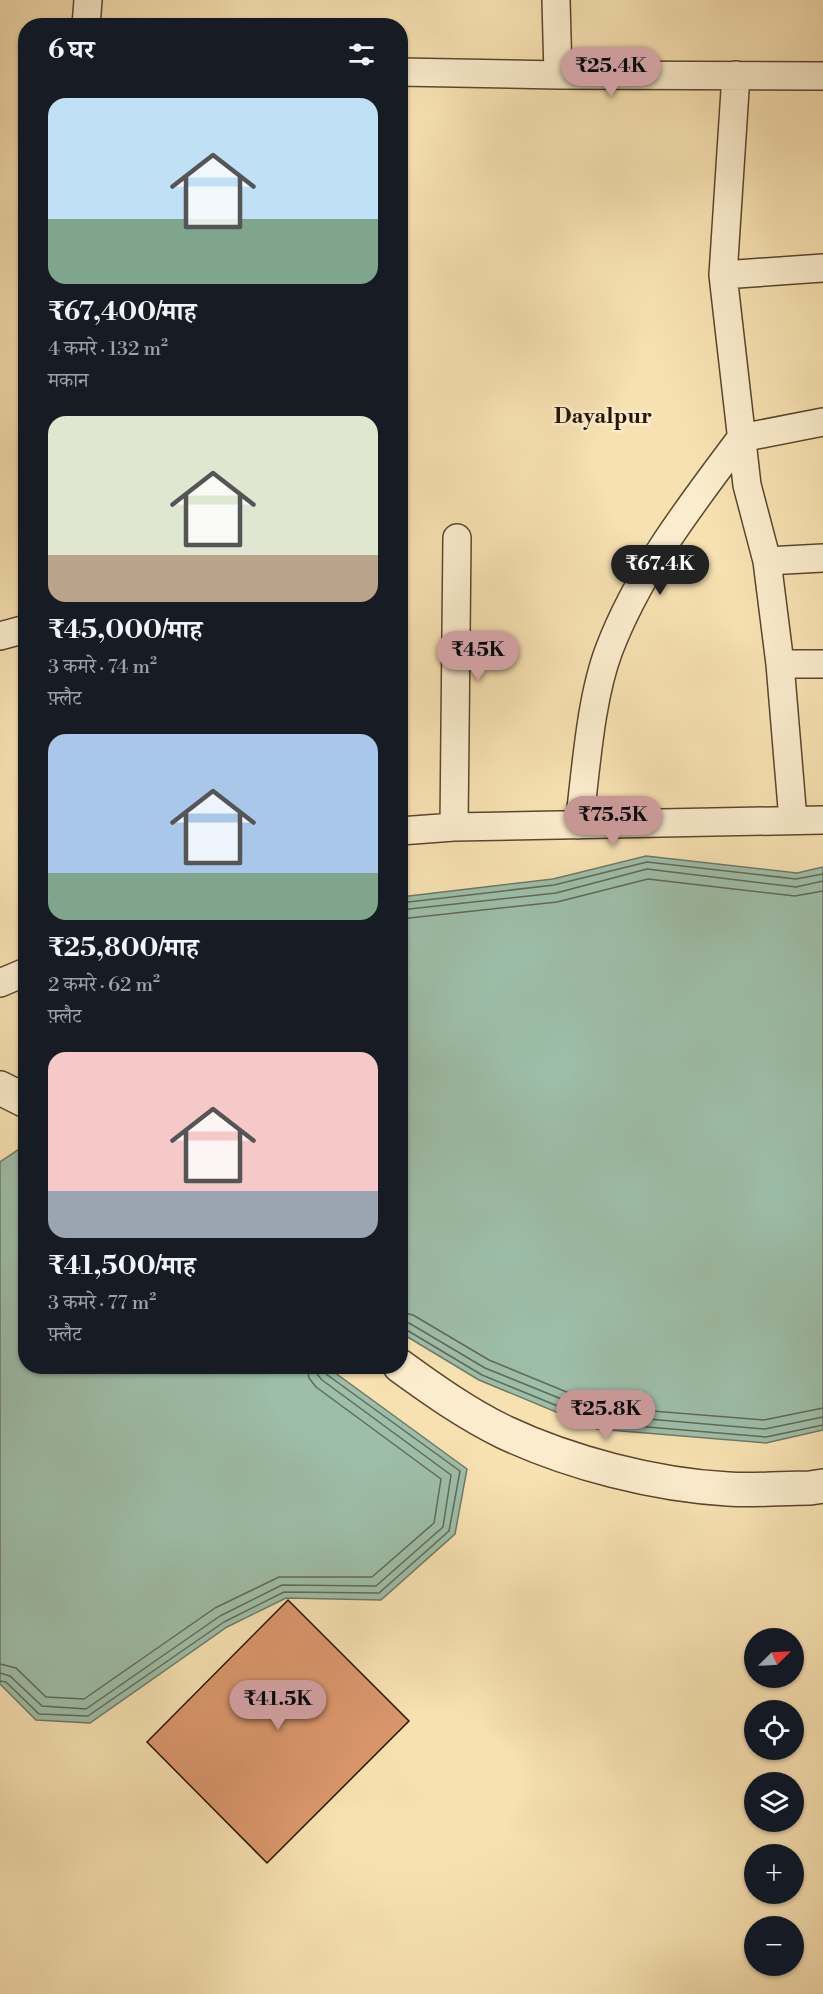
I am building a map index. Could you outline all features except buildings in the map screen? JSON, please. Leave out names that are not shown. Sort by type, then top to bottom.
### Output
[{"type":"street","points":[[87,18],[88,0]]},
{"type":"street","points":[[556,0],[558,75]]},
{"type":"street","points":[[408,72],[823,76]]},
{"type":"street","points":[[736,75],[723,274],[747,485],[767,561],[780,664],[793,820]]},
{"type":"street","points":[[723,274],[823,268]]},
{"type":"street","points":[[579,825],[597,695],[609,651],[637,590],[667,537],[741,438],[823,422]]},
{"type":"street","points":[[454,827],[457,538]]},
{"type":"street","points":[[767,561],[823,558]]},
{"type":"street","points":[[0,636],[18,631]]},
{"type":"street","points":[[780,664],[823,664]]},
{"type":"street","points":[[408,830],[454,827],[823,819]]},
{"type":"street","points":[[0,983],[18,975]]},
{"type":"street","points":[[0,1088],[18,1097]]},
{"type":"street","points":[[408,1372],[441,1396],[502,1431],[562,1457],[650,1479],[728,1489],[823,1486]]},
{"type":"water","points":[[646,856],[797,873],[823,867],[823,1430],[766,1443],[597,1429],[479,1380],[408,1337],[408,896],[553,879]]},
{"type":"water","points":[[18,1150],[18,1374],[337,1374],[467,1469],[455,1534],[381,1600],[286,1598],[227,1627],[90,1723],[36,1720],[0,1684],[0,1162]]},
{"type":"district","name":"Dayalpur","points":[[603,415]]}]
